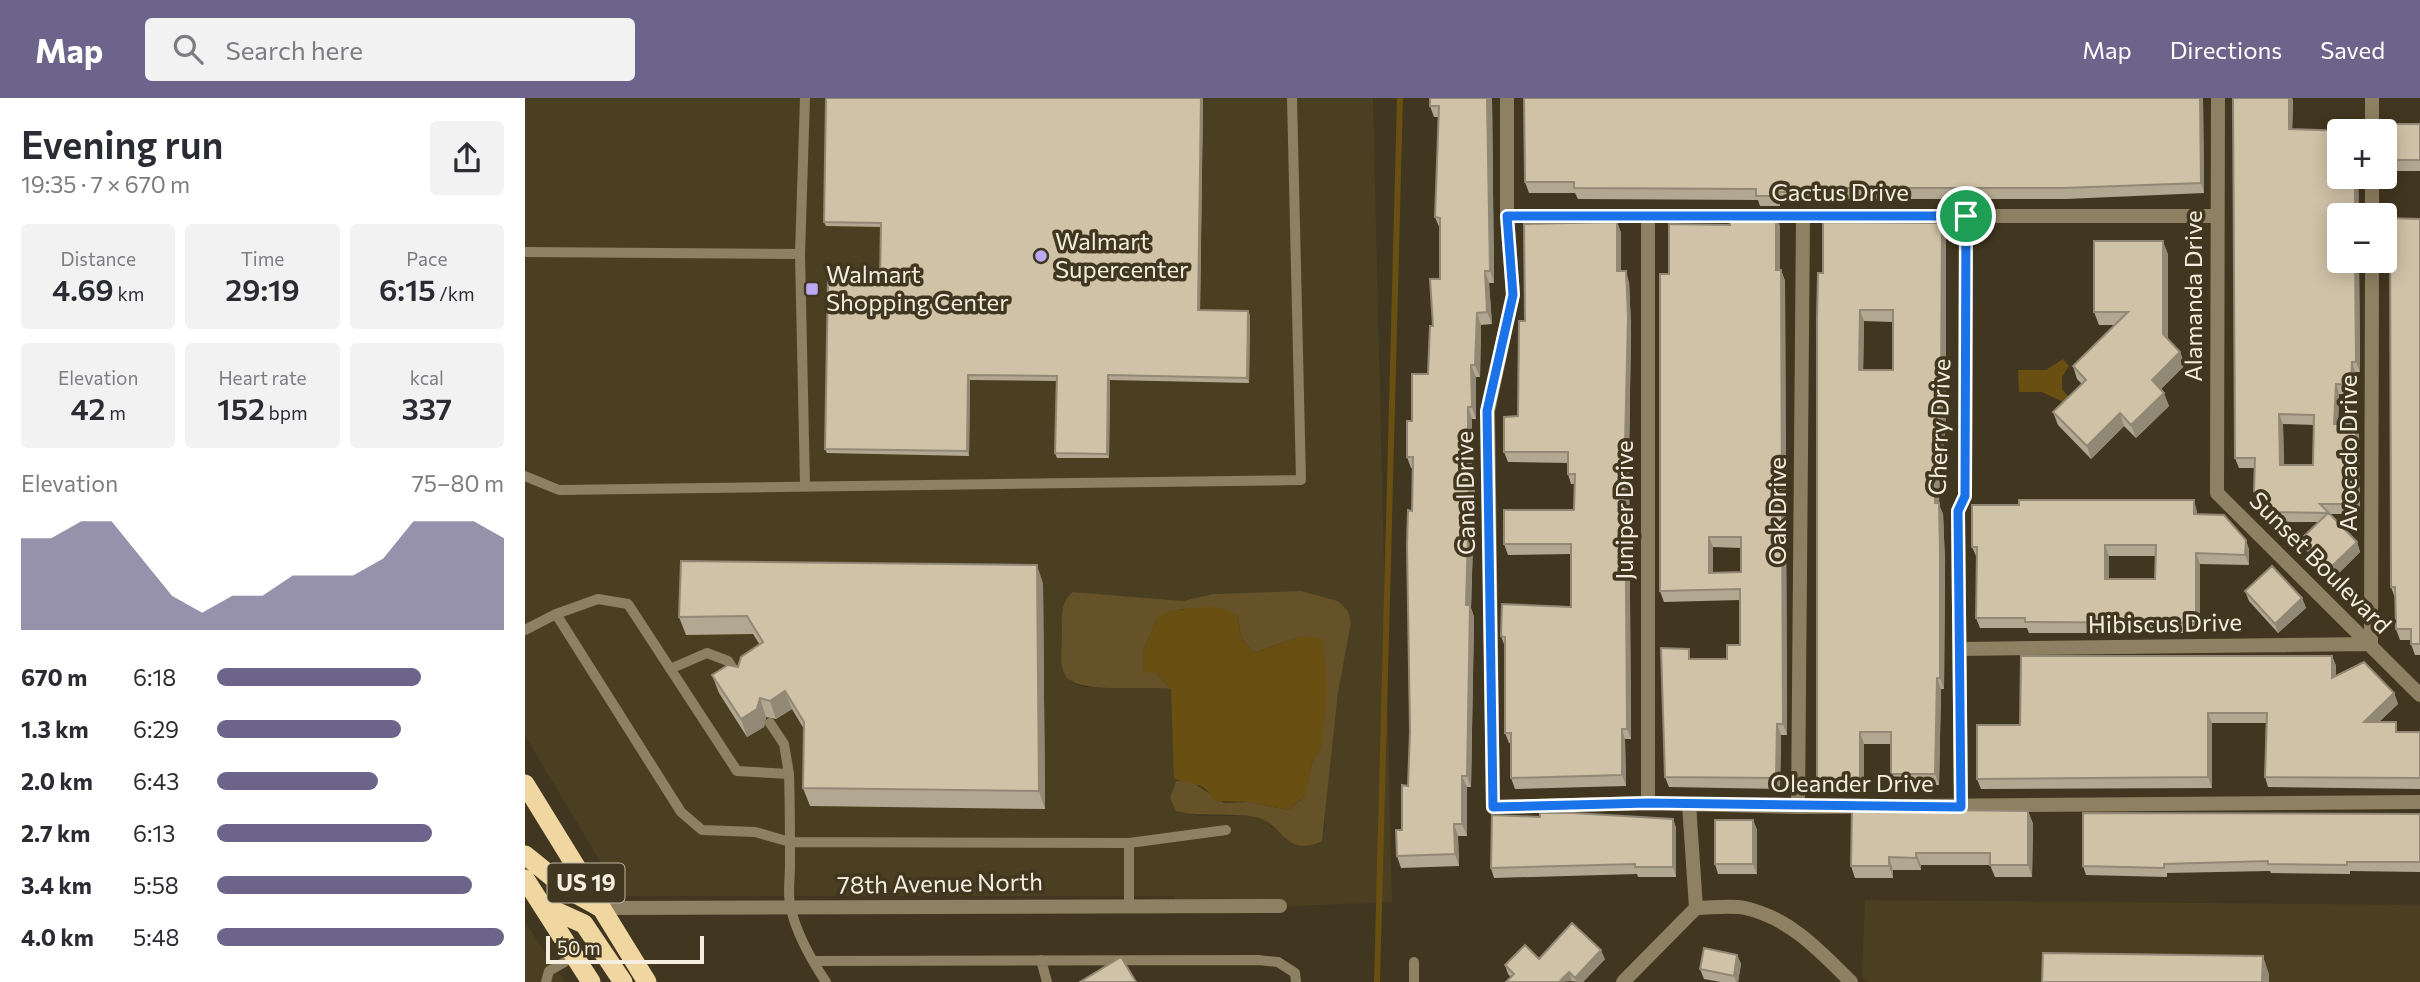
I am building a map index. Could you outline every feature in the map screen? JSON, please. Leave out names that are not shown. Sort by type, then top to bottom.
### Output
[{"type":"highway","name":"US 19","points":[[525,784],[647,982]]},
{"type":"highway","points":[[525,855],[567,889],[602,908]]},
{"type":"highway","name":"US 19","points":[[525,879],[591,982]]},
{"type":"highway","points":[[542,905],[584,923],[623,982]]},
{"type":"street","name":"Canal Drive","points":[[1493,807],[1487,411],[1513,295],[1507,216],[1507,98]]},
{"type":"street","name":"Alamanda Drive","points":[[2217,493],[2218,98]]},
{"type":"street","points":[[2372,98],[2372,119]]},
{"type":"street","name":"Cactus Drive","points":[[1507,216],[2216,216]]},
{"type":"street","name":"Juniper Drive","points":[[1648,216],[1648,803]]},
{"type":"street","name":"Oak Drive","points":[[1798,807],[1803,216]]},
{"type":"street","name":"Cherry Drive","points":[[1961,807],[1958,511],[1965,496],[1966,216]]},
{"type":"street","name":"Avocado Drive","points":[[2371,644],[2372,273]]},
{"type":"street","name":"Sunset Boulevard","points":[[2217,493],[2420,695]]},
{"type":"street","name":"Hibiscus Drive","points":[[1960,649],[2371,644]]},
{"type":"street","name":"Oleander Drive","points":[[1493,807],[1648,803],[1961,807],[2420,802]]},
{"type":"street","points":[[1689,804],[1696,908]]},
{"type":"street","name":"78th Avenue North","points":[[602,908],[1280,906]]},
{"type":"street","points":[[1623,982],[1696,908],[1744,908],[1776,919],[1808,940],[1851,982]]},
{"type":"lane","points":[[804,98],[800,254],[805,485]]},
{"type":"lane","points":[[525,476],[559,490],[1301,480],[1292,98]]},
{"type":"lane","points":[[525,252],[800,254]]},
{"type":"lane","points":[[525,630],[556,614],[598,599],[628,604],[737,772],[789,774]]},
{"type":"lane","points":[[556,614],[681,813],[702,830],[755,832],[790,842],[1129,843],[1226,830]]},
{"type":"lane","points":[[670,669],[707,653],[728,661],[741,679]]},
{"type":"lane","points":[[770,723],[784,744],[789,774],[790,908],[813,961],[827,982]]},
{"type":"lane","points":[[1129,843],[1129,905]]},
{"type":"lane","points":[[546,982],[549,971],[575,956]]},
{"type":"lane","points":[[1041,960],[1047,982]]},
{"type":"lane","points":[[813,961],[1258,960],[1287,966],[1295,973],[1296,982]]},
{"type":"lane","points":[[1414,962],[1415,982]]},
{"type":"shaded area","points":[[525,98],[1373,98],[1392,902],[1175,911],[1175,896],[621,896],[525,736]],"holes":[[[1301,591],[1337,601],[1348,611],[1351,623],[1338,692],[1325,798],[1325,832],[1272,828],[1267,821],[1250,816],[1199,816],[1176,811],[1170,798],[1176,781],[1171,689],[1148,686],[1083,687],[1070,681],[1074,592],[1183,601],[1213,594]]]},
{"type":"shaded area","points":[[2063,359],[2069,366],[2062,377],[2062,389],[2068,396],[2063,402],[2042,392],[2019,392],[2018,370],[2046,370]]},
{"type":"shaded area","points":[[1301,591],[1338,601],[1348,611],[1351,623],[1338,692],[1322,841],[1302,846],[1289,841],[1273,826],[1259,818],[1176,811],[1170,798],[1176,781],[1192,782],[1224,803],[1249,802],[1288,810],[1304,797],[1312,763],[1322,746],[1301,636],[1254,653],[1241,638],[1238,616],[1183,609],[1158,617],[1143,652],[1143,673],[1157,673],[1171,689],[1083,685],[1065,675],[1061,656],[1062,612],[1065,601],[1073,592],[1183,601],[1213,594]]},
{"type":"shaded area","points":[[1205,606],[1223,609],[1238,616],[1241,638],[1254,653],[1301,636],[1323,639],[1327,688],[1322,747],[1312,763],[1305,796],[1288,810],[1249,802],[1214,801],[1201,786],[1174,778],[1171,689],[1157,673],[1143,673],[1143,652],[1158,617],[1167,612]]},
{"type":"shaded area","points":[[1865,900],[2420,905],[2420,982],[1868,982],[1862,977]]},
{"type":"shaded area","points":[[525,922],[565,982],[525,982]]},
{"type":"building","name":"Walmart Supercenter","points":[[826,98],[1201,98],[1198,310],[1248,311],[1247,378],[1108,375],[1107,454],[1055,453],[1057,376],[968,375],[967,451],[825,449],[828,279],[880,280],[881,223],[824,222]]},
{"type":"building","points":[[1430,98],[1487,98],[1490,271],[1485,271],[1487,312],[1477,313],[1475,365],[1471,365],[1472,407],[1468,407],[1470,464],[1466,605],[1470,605],[1467,776],[1462,776],[1462,824],[1454,824],[1455,854],[1397,856],[1396,830],[1402,830],[1402,785],[1408,786],[1410,731],[1407,545],[1408,510],[1412,511],[1413,457],[1407,457],[1407,421],[1412,421],[1412,374],[1428,374],[1430,326],[1433,326],[1430,279],[1440,279],[1440,218],[1435,217],[1439,106],[1430,106]]},
{"type":"building","points":[[1524,98],[2200,98],[2201,183],[2063,188],[1791,188],[1791,192],[1777,192],[1777,196],[1756,196],[1756,189],[1574,188],[1574,182],[1525,182]]},
{"type":"building","points":[[2233,98],[2289,98],[2289,129],[2327,130],[2327,189],[2355,189],[2355,203],[2327,203],[2327,273],[2355,273],[2356,362],[2352,362],[2351,385],[2336,384],[2334,424],[2356,424],[2356,504],[2320,504],[2357,542],[2330,568],[2301,539],[2328,513],[2276,512],[2254,491],[2255,458],[2235,458]],"holes":[[[2279,414],[2314,415],[2313,465],[2280,465]]]},
{"type":"building","points":[[2397,124],[2420,124],[2420,160],[2397,160]]},
{"type":"building","points":[[1756,215],[1776,215],[1776,270],[1781,270],[1783,724],[1777,724],[1776,778],[1665,777],[1661,648],[1689,649],[1689,659],[1727,659],[1727,645],[1740,645],[1740,589],[1660,591],[1660,274],[1669,274],[1669,224],[1730,225],[1730,221],[1757,221]],"holes":[[[1709,537],[1741,537],[1741,572],[1709,573]]]},
{"type":"building","points":[[2397,218],[2420,219],[2420,644],[2411,644],[2411,629],[2396,629],[2395,587],[2391,587],[2390,273],[2397,273]]},
{"type":"building","points":[[1617,222],[1617,271],[1626,271],[1628,317],[1625,446],[1627,729],[1622,729],[1622,775],[1511,778],[1511,733],[1505,733],[1505,637],[1501,636],[1502,604],[1571,607],[1571,544],[1504,544],[1504,510],[1574,510],[1575,474],[1568,474],[1568,452],[1504,452],[1504,417],[1518,416],[1519,321],[1525,321],[1524,224]]},
{"type":"building","points":[[1823,222],[1942,223],[1941,400],[1939,449],[1936,449],[1935,503],[1939,503],[1940,678],[1937,678],[1935,774],[1891,774],[1891,732],[1860,732],[1860,779],[1817,779],[1817,319],[1818,273],[1823,273]],"holes":[[[1860,310],[1893,310],[1893,370],[1859,370]]]},
{"type":"building","points":[[2094,241],[2163,241],[2163,334],[2180,352],[2152,380],[2164,393],[2131,425],[2120,413],[2087,446],[2053,412],[2086,380],[2073,366],[2128,312],[2094,312]]},
{"type":"building","points":[[2019,500],[2194,500],[2194,514],[2224,515],[2246,540],[2245,555],[2196,553],[2196,623],[2025,622],[2025,618],[1976,618],[1977,547],[1972,547],[1972,505],[2019,505]],"holes":[[[2105,545],[2156,545],[2155,579],[2105,579]]]},
{"type":"building","points":[[681,561],[1037,565],[1039,791],[803,788],[804,722],[785,691],[770,701],[760,698],[757,709],[741,719],[712,675],[728,665],[738,667],[741,657],[763,642],[747,616],[679,617]]},
{"type":"building","points":[[2272,566],[2302,598],[2275,624],[2245,591]]},
{"type":"building","points":[[2021,656],[2332,656],[2332,678],[2364,662],[2394,693],[2364,722],[2396,722],[2396,732],[2420,732],[2420,778],[2265,777],[2267,713],[2208,713],[2208,777],[1977,779],[1977,725],[2020,725]]},
{"type":"building","points":[[1852,809],[2028,811],[2028,865],[1990,865],[1990,853],[1916,853],[1916,858],[1889,857],[1889,866],[1851,866]]},
{"type":"building","points":[[1540,813],[1673,819],[1673,867],[1635,867],[1635,864],[1491,868],[1492,815],[1540,817]]},
{"type":"building","points":[[2083,813],[2420,814],[2420,862],[2347,862],[2347,865],[2268,864],[2268,861],[2164,864],[2164,868],[2083,866]]},
{"type":"building","points":[[1715,820],[1753,820],[1753,864],[1715,864]]},
{"type":"building","points":[[1572,923],[1601,950],[1575,978],[1569,972],[1559,982],[1506,982],[1514,974],[1505,965],[1525,945],[1539,959]]},
{"type":"building","points":[[1704,948],[1737,955],[1734,976],[1700,969]]},
{"type":"building","points":[[2043,953],[2263,956],[2262,982],[2042,982]]},
{"type":"building","points":[[1121,957],[1136,982],[1080,982]]},
{"type":"waterway","points":[[1377,982],[1400,98]]},
{"type":"place","name":"Walmart Supercenter","points":[[1041,256]]},
{"type":"place","name":"Walmart Shopping Center","points":[[812,289]]},
{"type":"route","points":[[1507,216],[1966,216],[1965,496],[1958,511],[1961,807],[1648,803],[1493,807],[1487,411],[1513,295],[1507,216]]}]
